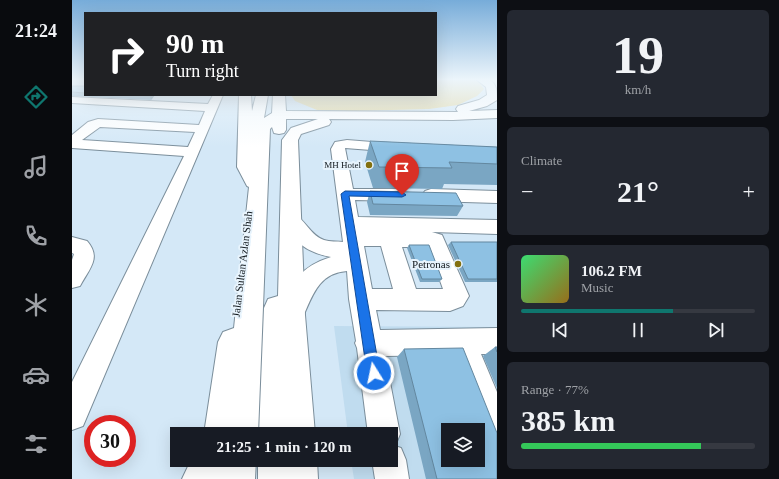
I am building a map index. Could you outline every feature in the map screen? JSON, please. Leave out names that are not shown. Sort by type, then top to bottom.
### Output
[{"type":"main road","points":[[392,119],[400,114],[450,111],[484,102]]},
{"type":"main road","points":[[271,108],[289,104],[296,108],[336,118]]},
{"type":"main road","points":[[271,108],[336,118],[497,120]]},
{"type":"main road","points":[[241,427],[263,129],[271,108]]},
{"type":"main road","points":[[271,108],[277,427]]},
{"type":"main road","name":"Jalan Sultan Azlan Shah","points":[[223,427],[253,182],[257,123],[271,108]]},
{"type":"main road","points":[[392,119],[497,114]]},
{"type":"main road","points":[[297,427],[291,315],[290,140],[292,134],[301,128],[336,118]]},
{"type":"main road","points":[[392,119],[497,126]]},
{"type":"main road","points":[[219,479],[220,467]]},
{"type":"main road","points":[[236,479],[237,467]]},
{"type":"main road","points":[[277,467],[277,479]]},
{"type":"main road","points":[[298,467],[299,479]]},
{"type":"street","points":[[108,102],[149,105],[172,110],[205,109]]},
{"type":"street","points":[[172,110],[176,102]]},
{"type":"street","points":[[172,110],[205,109]]},
{"type":"street","points":[[72,143],[93,125],[98,123],[205,109]]},
{"type":"street","points":[[72,415],[193,152],[205,109]]},
{"type":"street","points":[[72,143],[193,152]]},
{"type":"street","points":[[383,427],[368,343],[338,149],[340,145],[347,144],[411,149]]},
{"type":"street","points":[[344,186],[497,197]]},
{"type":"street","points":[[473,196],[496,231]]},
{"type":"street","points":[[290,219],[301,235],[310,242],[328,249],[389,239],[434,240],[496,231]]},
{"type":"street","points":[[291,315],[300,291],[314,275],[330,264],[340,262],[353,244],[496,231]]},
{"type":"street","points":[[389,239],[408,300]]},
{"type":"street","points":[[362,299],[455,299],[457,296],[434,240]]},
{"type":"street","points":[[72,245],[80,247],[84,252],[84,259],[72,279]]},
{"type":"street","points":[[462,341],[497,429]]},
{"type":"street","points":[[368,343],[497,341]]},
{"type":"street","points":[[199,479],[207,467]]},
{"type":"street","points":[[390,467],[392,479]]},
{"type":"shaded area","points":[[298,102],[464,102],[458,105],[429,109],[354,111],[317,110]]},
{"type":"shaded area","points":[[334,326],[497,327],[497,479],[354,479],[352,467],[398,467],[398,427],[347,427]]},
{"type":"building","points":[[370,141],[497,147],[497,164],[449,162],[452,168],[379,167]]},
{"type":"building","points":[[370,191],[456,193],[463,206],[373,204]]},
{"type":"building","points":[[451,242],[497,242],[497,279],[468,279]]},
{"type":"building","points":[[409,245],[429,245],[442,279],[422,279]]},
{"type":"building","points":[[463,348],[497,433],[497,479],[437,479],[404,349]]},
{"type":"place","name":"MH Hotel","points":[[369,165]]},
{"type":"place","name":"Petronas","points":[[458,264]]},
{"type":"route","points":[[374,373],[345,194],[402,195]]}]
